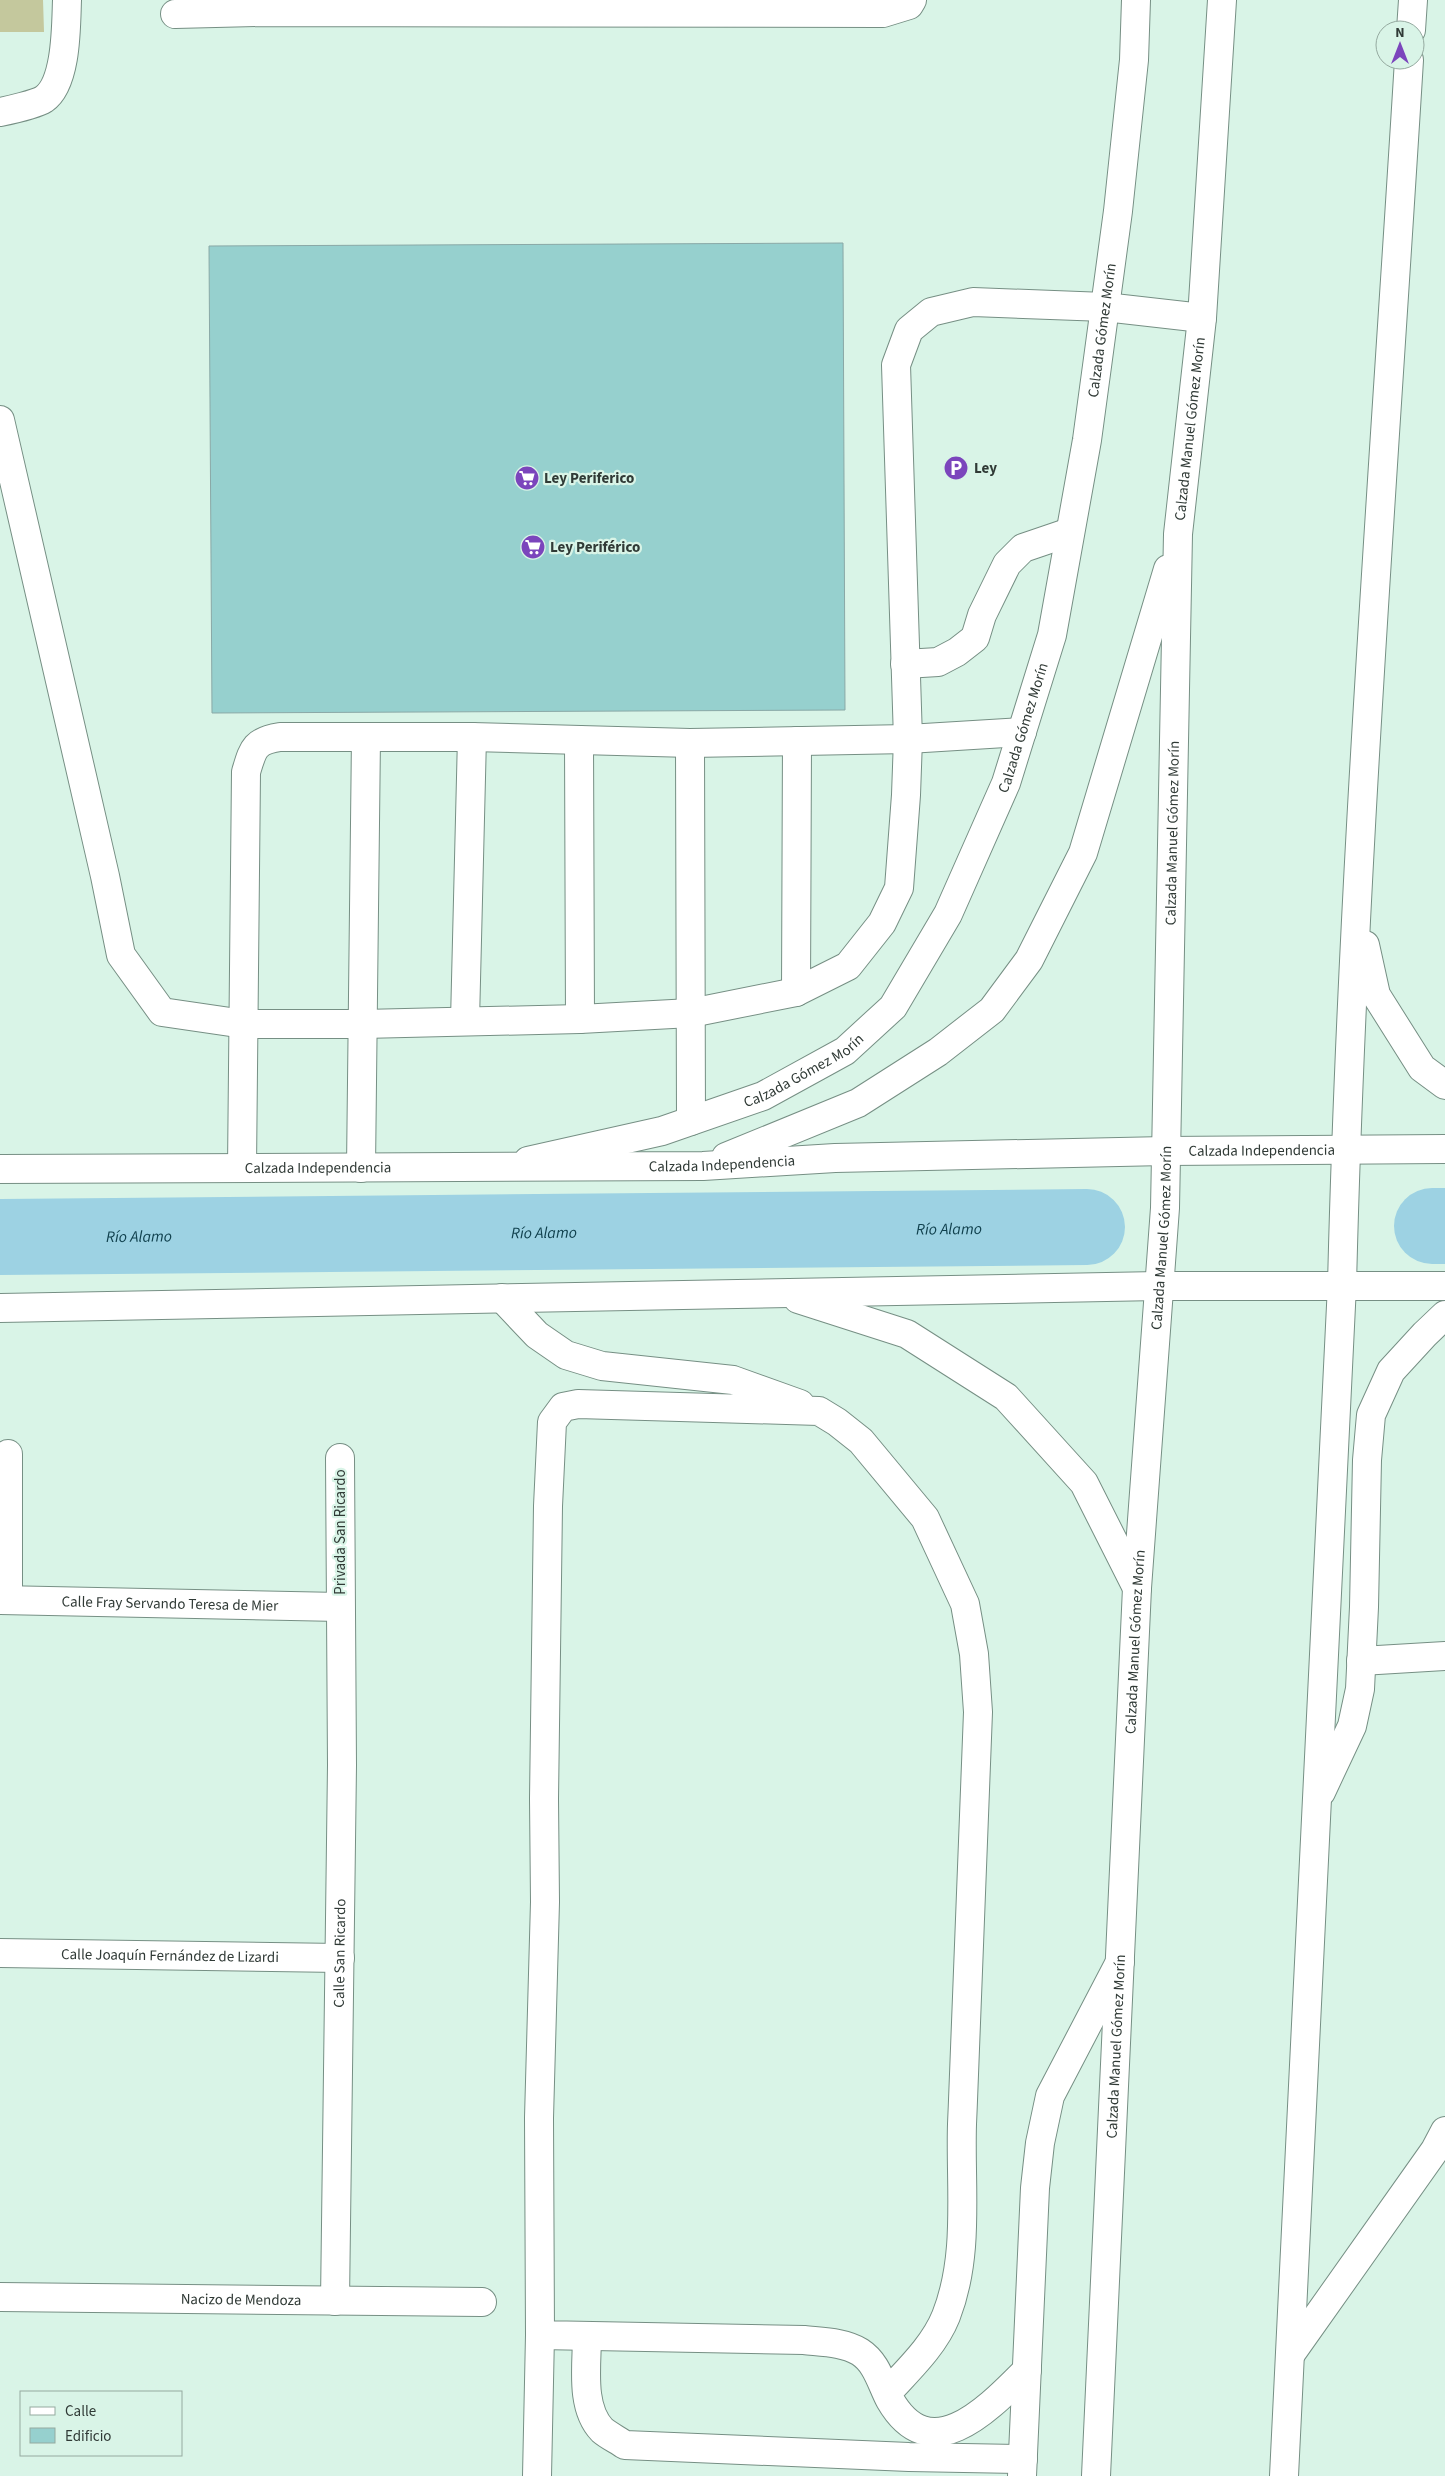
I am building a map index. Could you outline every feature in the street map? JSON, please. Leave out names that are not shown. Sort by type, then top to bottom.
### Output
[{"type":"main road","points":[[0,112],[44,99],[59,78],[66,36],[67,0]]},
{"type":"main road","points":[[175,14],[261,6],[883,13],[909,5],[912,0]]},
{"type":"main road","name":"Calzada Gómez Morín","points":[[503,1167],[662,1130],[691,1121],[763,1096],[845,1051],[893,1007],[948,914],[1006,783],[1052,635],[1087,440],[1105,307],[1134,60],[1136,0]]},
{"type":"main road","name":"Calzada Manuel Gómez Morín","points":[[1096,2476],[1137,1588],[1165,1208],[1178,534],[1202,318],[1222,0]]},
{"type":"main road","points":[[1412,20],[1413,0]]},
{"type":"main road","points":[[1284,2476],[1342,1285],[1345,1149],[1357,911],[1408,70]]},
{"type":"main road","points":[[0,420],[105,876],[121,955],[162,1012],[244,1024],[363,1024],[691,1013],[796,992],[848,966],[882,923],[899,888],[908,738],[896,365],[909,330],[931,312],[973,302],[1105,307],[1202,318]]},
{"type":"main road","points":[[905,664],[938,662],[957,652],[975,638],[982,615],[1007,564],[1023,548],[1070,532]]},
{"type":"main road","points":[[703,1166],[858,1103],[938,1052],[992,1010],[1029,960],[1083,853],[1178,534]]},
{"type":"main road","points":[[242,1168],[246,772],[253,748],[266,739],[280,737],[472,737],[690,743],[908,738],[1022,732]]},
{"type":"main road","points":[[361,1168],[366,737]]},
{"type":"main road","points":[[465,1021],[472,737]]},
{"type":"main road","points":[[579,740],[580,1018]]},
{"type":"main road","points":[[796,992],[797,741]]},
{"type":"main road","points":[[690,743],[691,1121]]},
{"type":"main road","points":[[1357,911],[1376,995],[1422,1068],[1445,1085]]},
{"type":"main road","name":"Calzada Independencia","points":[[0,1168],[703,1166],[835,1158],[1165,1151],[1445,1149]]},
{"type":"main road","points":[[0,1308],[1158,1286],[1445,1286]]},
{"type":"main road","points":[[777,1292],[907,1334],[1006,1397],[1084,1483],[1137,1588]]},
{"type":"main road","points":[[502,1298],[537,1335],[566,1354],[602,1366],[733,1380],[774,1393],[819,1411],[837,1422],[861,1441],[925,1518],[965,1604],[974,1654],[978,1712],[962,2127],[963,2228],[956,2282],[946,2316],[926,2349],[887,2393]]},
{"type":"main road","points":[[1316,1802],[1352,1726],[1360,1689],[1366,1460],[1371,1415],[1391,1371],[1445,1315]]},
{"type":"main road","points":[[537,2476],[540,2334],[539,2098],[545,1902],[544,1799],[548,1506],[552,1422],[563,1407],[578,1404],[819,1411]]},
{"type":"main road","points":[[4,1600],[8,1454]]},
{"type":"main road","name":"Privada San Ricardo","points":[[340,1458],[340,1606]]},
{"type":"main road","name":"Calle Fray Servando Teresa de Mier","points":[[4,1600],[340,1606]]},
{"type":"main road","name":"Calle San Ricardo","points":[[335,2301],[340,1958],[340,1606]]},
{"type":"main road","points":[[1361,1661],[1445,1656]]},
{"type":"main road","name":"Calle Joaquín Fernández de Lizardi","points":[[0,1953],[340,1958]]},
{"type":"main road","points":[[587,2336],[586,2388],[591,2414],[602,2430],[625,2445],[909,2457],[1023,2468],[1035,2188],[1040,2143],[1050,2096],[1120,1962]]},
{"type":"main road","points":[[1290,2355],[1435,2150],[1445,2131]]},
{"type":"main road","name":"Nacizo de Mendoza","points":[[0,2296],[482,2302]]},
{"type":"main road","points":[[540,2334],[804,2340],[839,2344],[860,2352],[876,2367],[899,2415],[915,2428],[931,2431],[948,2430],[974,2418],[993,2404],[1027,2370]]},
{"type":"green space","points":[[0,0],[43,0],[44,32],[0,32]]},
{"type":"building","name":"Ley Periferico","points":[[843,243],[845,710],[212,713],[209,246]]},
{"type":"waterway","name":"Río Alamo","points":[[1432,1226],[1445,1226]]},
{"type":"waterway","name":"Río Alamo","points":[[0,1237],[1087,1227]]},
{"type":"place","name":"Ley","points":[[956,468]]},
{"type":"place","name":"Ley Periferico","points":[[527,478]]},
{"type":"place","name":"Ley Periférico","points":[[533,547]]}]
